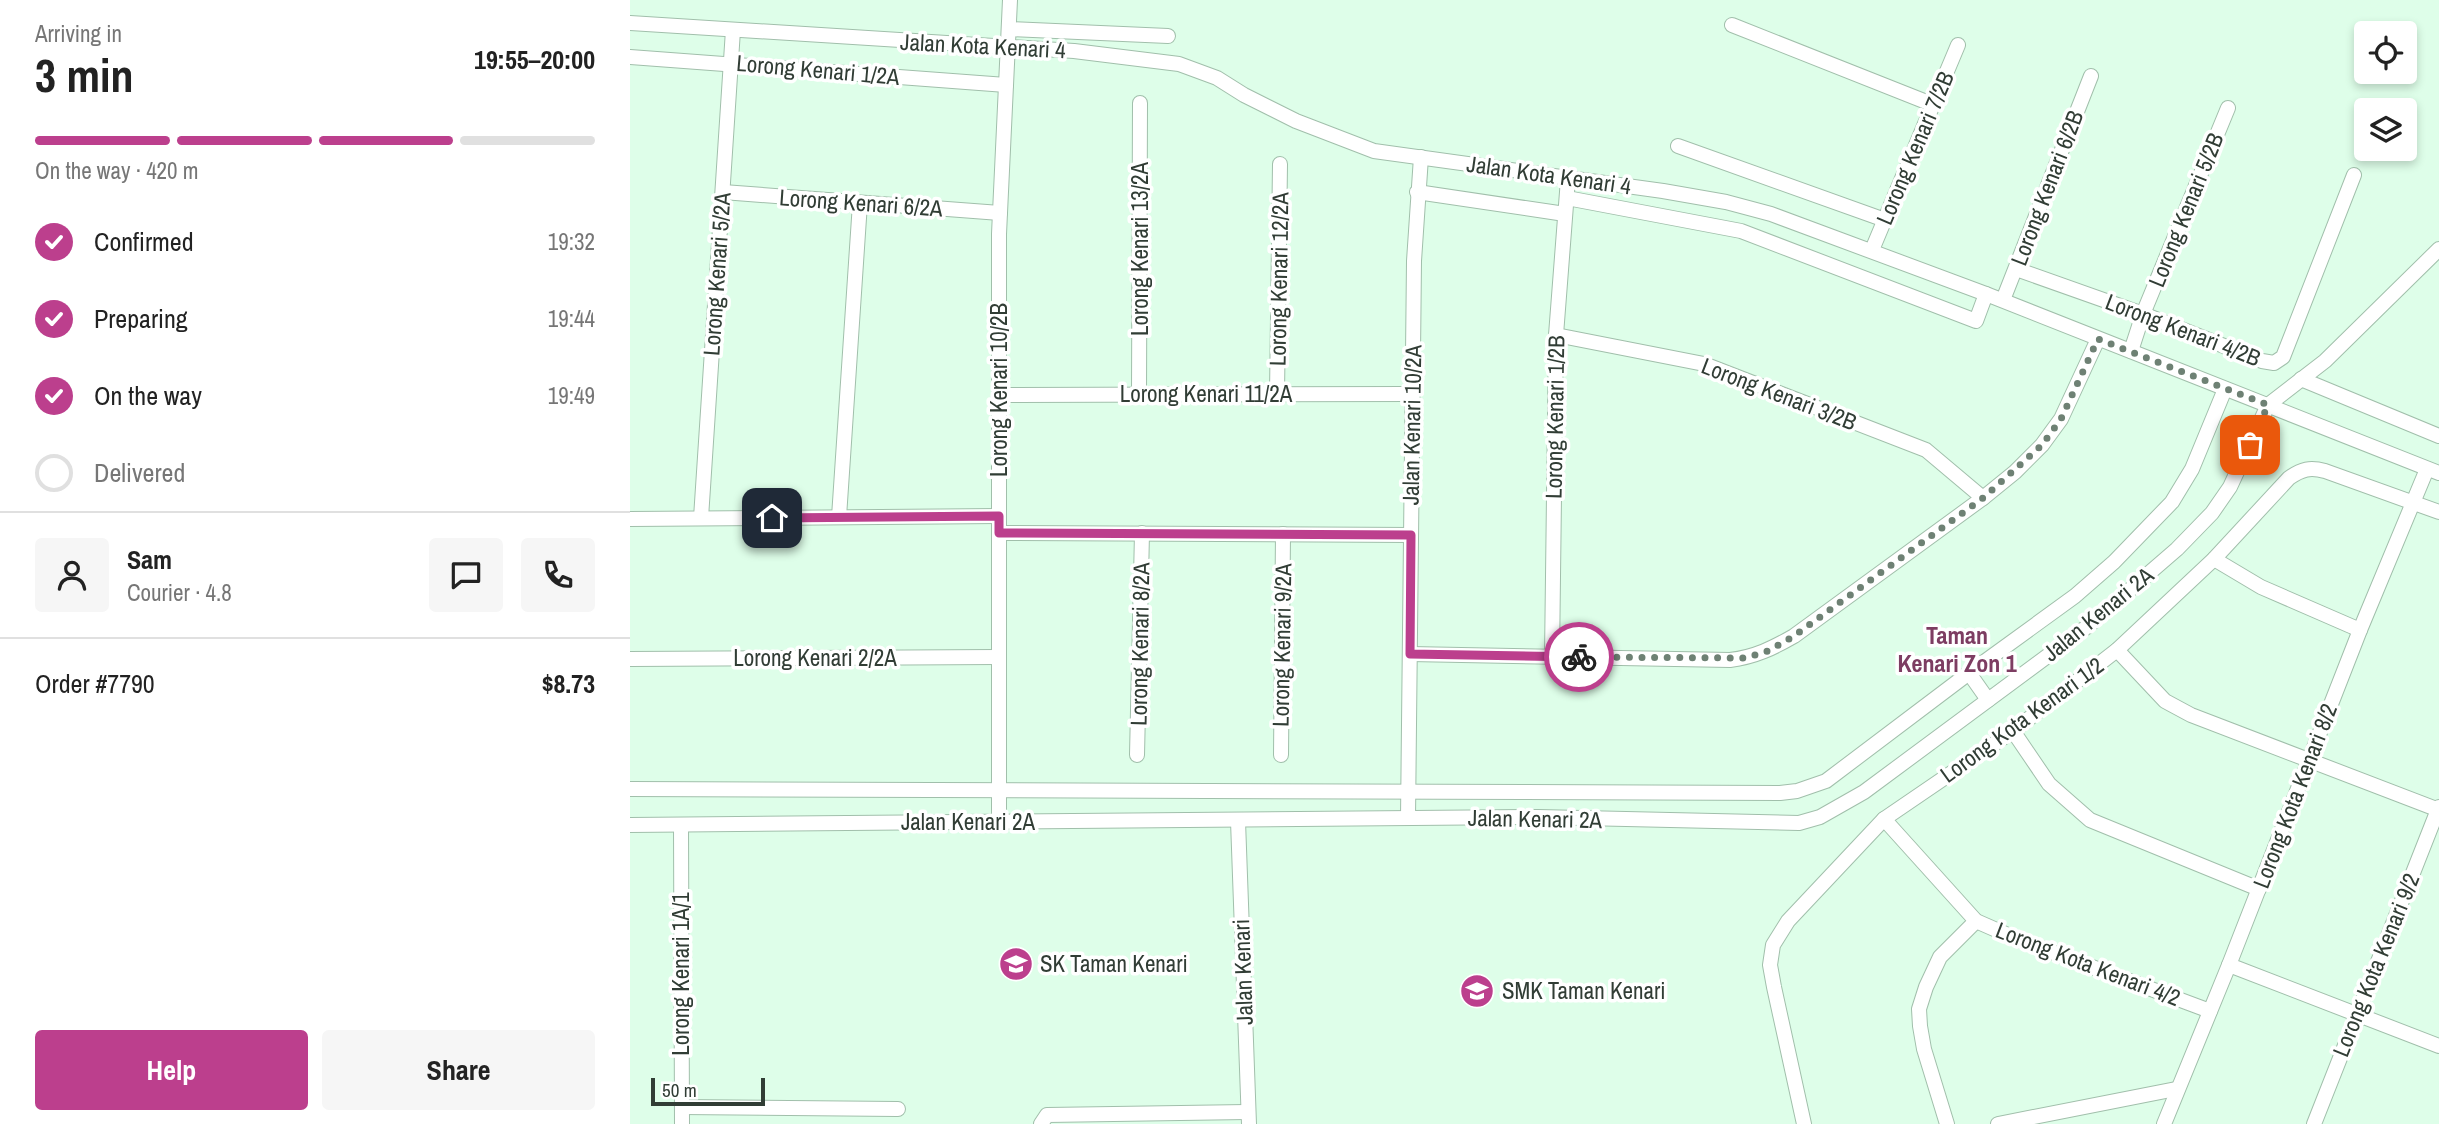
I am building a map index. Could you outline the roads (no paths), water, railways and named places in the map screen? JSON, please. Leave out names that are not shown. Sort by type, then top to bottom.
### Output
[{"type":"street","name":"Lorong Kenari 10/2B","points":[[999,822],[1000,214],[1010,0]]},
{"type":"street","name":"Jalan Kota Kenari 4","points":[[630,23],[1074,51],[1179,64],[1217,78],[1296,121],[1374,151],[1663,191],[1726,202],[1771,214],[1986,293],[2433,471]]},
{"type":"street","points":[[1732,25],[1934,104]]},
{"type":"street","points":[[1009,29],[1168,36]]},
{"type":"street","name":"Lorong Kenari 5/2A","points":[[701,518],[733,30]]},
{"type":"street","name":"Lorong Kenari 7/2B","points":[[1872,250],[1958,45]]},
{"type":"street","name":"Lorong Kenari 1/2A","points":[[630,57],[1006,85]]},
{"type":"street","name":"Lorong Kenari 6/2B","points":[[2003,300],[2091,76]]},
{"type":"street","name":"Lorong Kenari 13/2A","points":[[1139,394],[1140,103]]},
{"type":"street","name":"Lorong Kenari 5/2B","points":[[2131,351],[2143,314],[2228,108]]},
{"type":"street","points":[[1678,146],[1885,220]]},
{"type":"street","name":"Jalan Kenari 10/2A","points":[[1408,818],[1412,394],[1417,192],[1421,158]]},
{"type":"street","name":"Lorong Kenari 12/2A","points":[[1277,394],[1280,164]]},
{"type":"street","name":"Lorong Kenari 4/2B","points":[[2016,269],[2143,314],[2262,361],[2278,361],[2283,357],[2354,175]]},
{"type":"street","name":"Lorong Kenari 1/2B","points":[[1552,657],[1556,335],[1568,179]]},
{"type":"street","name":"Lorong Kenari 6/2A","points":[[723,192],[1000,214]]},
{"type":"street","points":[[1417,192],[1565,214]]},
{"type":"street","points":[[1567,198],[1741,230],[1976,321],[1986,293]]},
{"type":"street","points":[[839,517],[860,202]]},
{"type":"street","points":[[2268,405],[2325,361],[2439,249]]},
{"type":"street","name":"Lorong Kenari 3/2B","points":[[1556,335],[1704,364],[1926,450],[1983,498]]},
{"type":"street","points":[[1410,654],[1730,660],[1768,651],[1794,636],[1983,498],[2042,445],[2061,419],[2098,339]]},
{"type":"street","points":[[2301,379],[2439,436]]},
{"type":"street","name":"Jalan Kenari 2A","points":[[630,789],[1797,791],[1826,781],[2075,596],[2114,562],[2172,502],[2192,469],[2225,389]]},
{"type":"street","name":"Lorong Kenari 11/2A","points":[[999,395],[1412,394]]},
{"type":"street","name":"Jalan Kenari 2A","points":[[630,825],[1538,817],[1799,823],[1820,817],[1864,792],[2088,626],[2177,549],[2212,513],[2230,487],[2268,405]]},
{"type":"street","name":"Lorong Kota Kenari 1/2","points":[[1804,1124],[1770,965],[1773,946],[1788,921],[1884,819],[2012,731],[2117,650],[2214,559],[2289,478],[2299,471],[2311,468],[2439,512]]},
{"type":"street","name":"Lorong Kota Kenari 8/2","points":[[2164,1124],[2413,501],[2433,471]]},
{"type":"street","points":[[630,519],[999,516]]},
{"type":"street","points":[[999,533],[1411,535]]},
{"type":"street","name":"Lorong Kenari 8/2A","points":[[1137,755],[1142,533]]},
{"type":"street","name":"Lorong Kenari 9/2A","points":[[1281,755],[1283,534]]},
{"type":"street","points":[[2214,559],[2261,587],[2360,630]]},
{"type":"street","points":[[2117,650],[2165,701],[2191,715],[2439,809]]},
{"type":"street","name":"Lorong Kenari 2/2A","points":[[630,659],[999,657]]},
{"type":"street","points":[[1969,673],[1988,700]]},
{"type":"street","points":[[2012,731],[2049,784],[2090,820],[2259,889]]},
{"type":"street","name":"Lorong Kota Kenari 9/2","points":[[2314,1124],[2439,809]]},
{"type":"street","name":"Lorong Kota Kenari 4/2","points":[[1884,819],[1976,921],[2210,1011]]},
{"type":"street","name":"Jalan Kenari","points":[[1238,821],[1248,1118]]},
{"type":"street","name":"Lorong Kenari 1A/1","points":[[681,825],[682,1124]]},
{"type":"street","points":[[1947,1124],[1924,1049],[1919,1009],[1940,957],[1976,921]]},
{"type":"street","points":[[2229,965],[2439,1046]]},
{"type":"street","points":[[1998,1124],[2176,1089]]},
{"type":"street","points":[[682,1107],[898,1110]]},
{"type":"street","points":[[1041,1124],[1047,1115],[1248,1118]]},
{"type":"place","name":"SK Taman Kenari","points":[[1016,964]]},
{"type":"place","name":"SMK Taman Kenari","points":[[1477,991]]},
{"type":"district","name":"Taman Kenari Zon 1","points":[[1957,650]]}]
